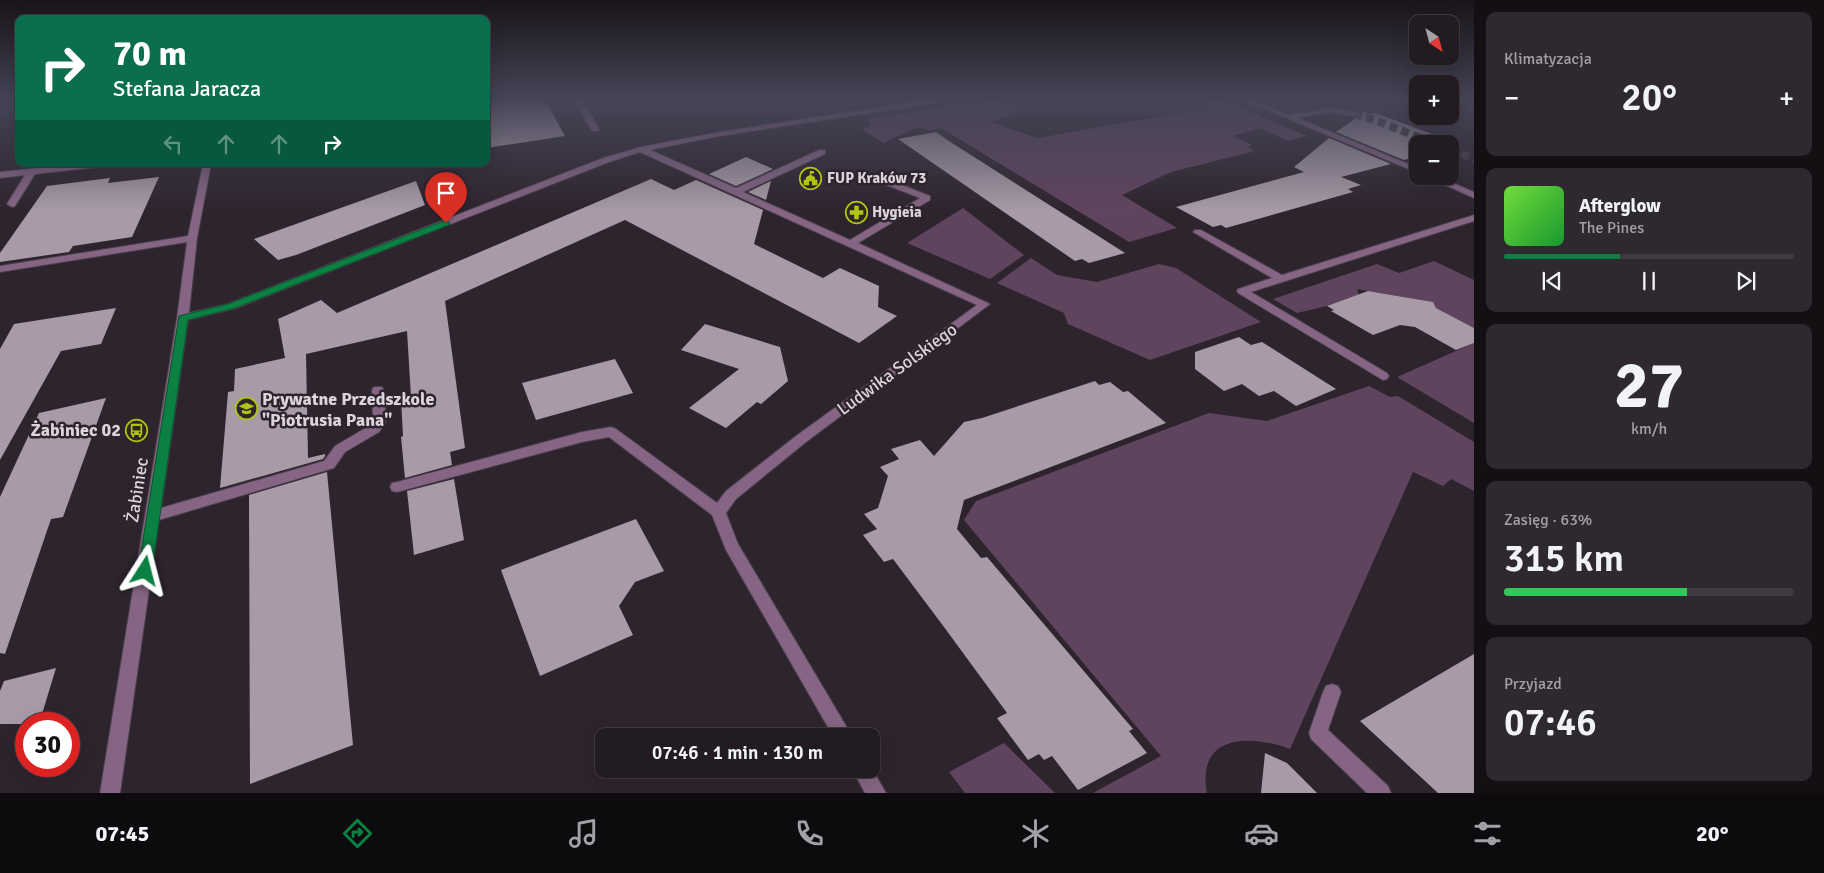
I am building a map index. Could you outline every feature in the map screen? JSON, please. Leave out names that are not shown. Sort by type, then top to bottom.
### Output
[{"type":"street","points":[[183,318],[232,306],[606,160],[641,149],[704,137]]},
{"type":"street","points":[[1336,137],[1409,167]]},
{"type":"street","name":"Ludwika Solskiego","points":[[641,149],[738,191],[985,304],[801,439],[731,495],[718,512]]},
{"type":"street","points":[[738,191],[822,152]]},
{"type":"street","points":[[0,175],[73,167]]},
{"type":"street","name":"Żabiniec","points":[[110,793],[183,318],[192,238],[206,167]]},
{"type":"street","points":[[12,204],[32,172]]},
{"type":"street","points":[[851,243],[927,198],[879,179]]},
{"type":"street","points":[[1450,185],[1474,195]]},
{"type":"street","points":[[1383,376],[1242,291],[1474,218]]},
{"type":"street","points":[[1198,232],[1281,279]]},
{"type":"street","points":[[0,269],[192,238]]},
{"type":"street","points":[[153,516],[329,465],[340,449],[374,429],[380,422],[378,390]]},
{"type":"street","points":[[397,487],[582,437],[611,432],[718,512],[731,546],[838,728]]},
{"type":"street","points":[[1332,692],[1318,733],[1380,793]]},
{"type":"street","points":[[867,778],[876,793]]},
{"type":"shaded area","points":[[874,137],[896,137],[883,143]]},
{"type":"shaded area","points":[[956,137],[1235,137],[1252,145],[1248,147],[1255,151],[1171,172],[1122,195],[1177,228],[1129,242]]},
{"type":"shaded area","points":[[1279,137],[1303,137],[1288,141]]},
{"type":"shaded area","points":[[963,208],[1024,255],[990,279],[907,243]]},
{"type":"shaded area","points":[[1031,258],[1057,275],[1097,282],[1159,264],[1176,268],[1261,322],[1150,360],[1068,324],[1064,313],[997,283]]},
{"type":"shaded area","points":[[1434,261],[1474,280],[1474,328],[1436,308],[1432,302],[1357,289],[1359,295],[1327,306],[1297,313],[1273,299],[1377,264],[1399,273]]},
{"type":"shaded area","points":[[1474,343],[1474,423],[1397,377]]},
{"type":"shaded area","points":[[1369,386],[1390,397],[1398,396],[1474,442],[1474,491],[1451,479],[1443,486],[1413,472],[1290,749],[1259,741],[1229,743],[1218,749],[1210,759],[1206,774],[1207,793],[1093,793],[1161,756],[964,520],[976,501],[1209,413],[1267,421]]},
{"type":"shaded area","points":[[1004,743],[1055,793],[965,793],[949,772]]},
{"type":"building","points":[[490,137],[558,137],[490,147]]},
{"type":"building","points":[[909,137],[943,137],[1125,253],[1089,263],[1082,259],[1075,261],[898,139]]},
{"type":"building","points":[[1348,137],[1409,137],[1409,159],[1404,160]]},
{"type":"building","points":[[1329,138],[1391,164],[1341,177],[1361,185],[1348,189],[1353,192],[1226,228],[1221,225],[1213,227],[1176,207],[1304,172],[1294,167]]},
{"type":"building","points":[[746,157],[773,169],[736,186],[709,174]]},
{"type":"building","points":[[159,177],[132,237],[73,246],[69,252],[0,262],[0,253],[47,186],[110,178],[108,183]]},
{"type":"building","points":[[651,179],[674,190],[696,180],[763,210],[754,244],[823,278],[840,268],[879,286],[878,307],[897,316],[859,343],[625,220],[445,301],[465,448],[450,452],[452,465],[405,478],[401,437],[403,436],[401,399],[411,397],[407,331],[306,354],[308,458],[325,454],[325,456],[323,459],[220,488],[228,392],[234,391],[235,369],[285,358],[278,319],[321,300],[337,313]]},
{"type":"building","points":[[416,181],[425,205],[296,255],[278,260],[254,239]]},
{"type":"building","points":[[771,181],[766,200],[748,192]]},
{"type":"building","points":[[1368,291],[1433,302],[1436,308],[1474,328],[1474,343],[1456,350],[1415,327],[1400,325],[1373,335],[1331,311],[1334,310],[1327,306]]},
{"type":"building","points":[[116,308],[101,344],[61,351],[0,460],[0,349],[14,324]]},
{"type":"building","points":[[705,324],[780,347],[788,381],[761,404],[757,402],[726,428],[689,408],[739,369],[681,350]]},
{"type":"building","points":[[1239,337],[1251,345],[1262,342],[1336,389],[1296,406],[1274,391],[1259,396],[1242,384],[1224,391],[1195,369],[1195,352]]},
{"type":"building","points":[[615,359],[633,393],[536,420],[522,383]]},
{"type":"building","points":[[1095,381],[1099,385],[1110,382],[1123,392],[1128,391],[1166,423],[964,500],[957,529],[981,558],[987,557],[1133,729],[1129,731],[1147,753],[1078,790],[1052,756],[1044,760],[1039,754],[1028,760],[997,718],[1007,713],[944,627],[893,559],[884,562],[863,535],[877,529],[864,514],[878,508],[888,476],[880,467],[899,459],[891,449],[920,440],[934,456],[964,422],[982,418]]},
{"type":"building","points":[[106,398],[63,517],[51,519],[5,654],[0,653],[0,497],[39,413]]},
{"type":"building","points":[[327,472],[353,745],[250,784],[249,495]]},
{"type":"building","points":[[454,479],[464,540],[414,555],[407,491]]},
{"type":"building","points":[[636,519],[664,571],[635,582],[619,606],[633,635],[540,676],[501,570]]},
{"type":"building","points":[[1474,654],[1474,793],[1438,793],[1360,721]]},
{"type":"building","points":[[56,668],[43,712],[15,712],[15,724],[0,724],[0,691],[4,681]]},
{"type":"building","points":[[1265,753],[1287,763],[1317,793],[1261,793]]},
{"type":"tunnel","points":[[1459,153],[1474,159]]},
{"type":"place","name":"FUP Kraków 73","points":[[811,178]]},
{"type":"place","name":"Hygieia","points":[[856,212]]},
{"type":"place","name":"Prywatne Przedszkole \"Piotrusia Pana\"","points":[[246,409]]},
{"type":"place","name":"Żabiniec 02","points":[[137,430]]},
{"type":"route","points":[[145,571],[183,318],[232,306],[446,223]]}]
